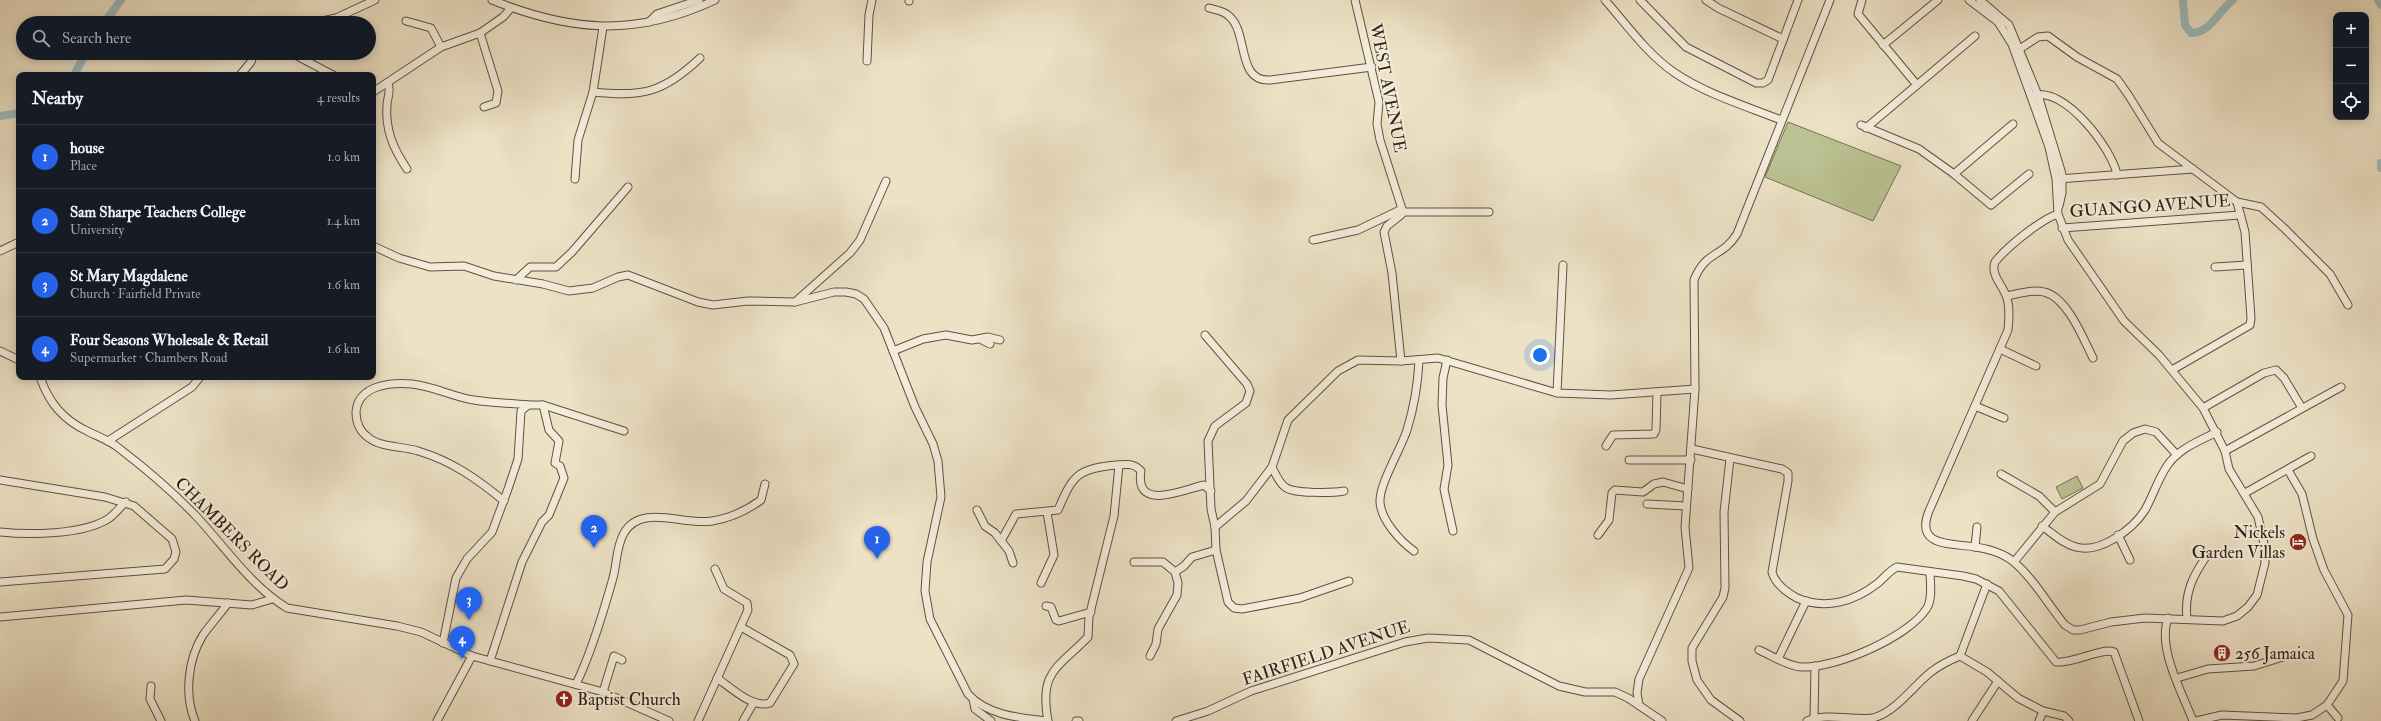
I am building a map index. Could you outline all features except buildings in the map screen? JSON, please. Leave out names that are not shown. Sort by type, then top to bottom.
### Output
[{"type":"street","points":[[340,16],[375,0]]},
{"type":"street","points":[[492,0],[511,8],[564,23],[603,27],[649,22],[700,8],[714,0]]},
{"type":"street","points":[[649,22],[657,14],[699,0]]},
{"type":"street","points":[[867,61],[869,15],[872,0]]},
{"type":"street","name":"WEST AVENUE","points":[[1355,0],[1380,104],[1377,124],[1380,140],[1402,210]]},
{"type":"street","points":[[1605,0],[1652,54],[1675,73],[1705,89],[1781,120]]},
{"type":"street","points":[[1640,0],[1686,47],[1756,83],[1763,83],[1768,80],[1798,0]]},
{"type":"street","points":[[1706,0],[1718,8],[1783,39]]},
{"type":"street","points":[[1638,705],[1637,693],[1640,679],[1689,568],[1686,506],[1692,449],[1695,389],[1694,280],[1701,263],[1709,256],[1729,246],[1737,234],[1781,120],[1830,0]]},
{"type":"street","points":[[1862,0],[1858,14],[1917,85]]},
{"type":"street","points":[[1883,45],[1938,0]]},
{"type":"street","points":[[1969,0],[1989,12]]},
{"type":"street","points":[[1980,0],[2004,31],[2017,51],[2035,96],[2059,179],[2058,211],[2062,228],[2068,240],[2124,321],[2172,370],[2203,408],[2217,432],[2225,451],[2229,469],[2245,493],[2258,517],[2264,544],[2265,563],[2257,595],[2248,607],[2237,616],[2223,620],[2145,618],[2111,622],[2080,630],[2073,630],[2065,625],[2028,577],[2014,562],[1994,552],[1975,546],[1941,543],[1928,534],[1926,522],[2000,349],[2009,323],[2007,296],[1994,273],[1995,262],[2029,232],[2058,211]]},
{"type":"street","points":[[376,90],[441,47],[480,33],[503,17],[511,8]]},
{"type":"street","points":[[1209,8],[1222,11],[1232,18],[1249,71],[1257,79],[1270,80],[1372,67]]},
{"type":"street","points":[[406,21],[430,28],[441,47]]},
{"type":"street","points":[[575,179],[578,140],[593,92],[603,27]]},
{"type":"street","points":[[480,33],[498,91],[496,102],[484,107]]},
{"type":"street","points":[[1975,36],[1917,85],[1863,126],[1919,149],[1954,174],[1991,205],[2029,174]]},
{"type":"street","points":[[2017,51],[2038,37],[2048,36],[2113,77],[2127,92],[2158,142],[2237,202],[2261,207],[2330,274],[2348,305]]},
{"type":"street","points":[[593,92],[622,95],[640,94],[659,88],[682,75],[700,58]]},
{"type":"street","points":[[243,72],[252,60]]},
{"type":"street","points":[[305,60],[327,72]]},
{"type":"street","points":[[388,83],[391,91],[387,102],[386,125],[390,141],[407,169]]},
{"type":"street","points":[[2035,96],[2051,97],[2082,116],[2113,161],[2117,175]]},
{"type":"street","points":[[1954,174],[2013,124]]},
{"type":"street","points":[[2059,179],[2193,170]]},
{"type":"street","points":[[795,302],[850,252],[860,240],[886,181]]},
{"type":"street","points":[[516,280],[530,267],[556,267],[572,252],[628,187]]},
{"type":"street","points":[[2172,370],[2250,325],[2251,318],[2245,232],[2237,202]]},
{"type":"street","points":[[1401,361],[1393,278],[1384,232],[1387,226],[1401,215],[1402,210]]},
{"type":"street","points":[[1313,240],[1358,230],[1402,210],[1488,212]]},
{"type":"street","name":"GUANGO AVENUE","points":[[2062,228],[2240,215]]},
{"type":"street","points":[[0,251],[16,243]]},
{"type":"street","points":[[376,247],[399,258],[430,267],[464,266],[494,276],[543,284],[569,291],[580,291],[628,275],[698,302],[713,305],[748,301],[795,302],[834,292],[856,294],[864,300],[884,328],[915,407],[933,444],[938,461],[941,497],[925,579],[930,619],[968,694],[972,699],[975,709],[991,721]]},
{"type":"street","points":[[1556,393],[1563,264]]},
{"type":"street","points":[[2215,267],[2247,265]]},
{"type":"street","points":[[2007,296],[2026,292],[2044,292],[2057,297],[2069,314],[2093,358]]},
{"type":"street","points":[[893,351],[932,336],[946,334],[980,339],[990,344]]},
{"type":"street","points":[[1205,335],[1247,384],[1250,391],[1246,403],[1210,433],[1208,440],[1211,509],[1215,526],[1216,550],[1228,602],[1238,610],[1300,598],[1349,581]]},
{"type":"street","points":[[980,339],[988,337],[1000,340]]},
{"type":"street","points":[[2000,349],[2036,366]]},
{"type":"street","points":[[0,351],[16,359]]},
{"type":"street","points":[[1215,526],[1246,501],[1272,466],[1288,420],[1338,371],[1351,363],[1366,359],[1401,361],[1433,358],[1447,360],[1556,393],[1585,396],[1695,389]]},
{"type":"street","points":[[1414,551],[1405,545],[1390,525],[1383,513],[1380,499],[1407,431],[1418,384],[1419,360]]},
{"type":"street","points":[[1447,360],[1443,378],[1442,413],[1448,465],[1444,489],[1454,531]]},
{"type":"street","points":[[2203,408],[2264,373],[2276,370],[2280,373],[2302,408]]},
{"type":"street","name":"CHAMBERS ROAD","points":[[41,380],[50,400],[60,414],[87,431],[108,441],[146,471],[196,516],[219,545],[272,599],[287,608],[397,626],[421,632],[472,656],[603,692],[669,721]]},
{"type":"street","points":[[108,441],[192,387],[198,380]]},
{"type":"street","points":[[504,501],[472,475],[449,462],[418,450],[383,444],[369,439],[360,429],[356,410],[359,401],[370,389],[398,384],[424,386],[474,400],[543,405],[624,431]]},
{"type":"street","points":[[2225,451],[2341,387]]},
{"type":"street","points":[[1606,446],[1613,435],[1654,434],[1656,430],[1657,392]]},
{"type":"street","points":[[444,643],[456,578],[467,560],[492,532],[518,459],[521,411],[528,405]]},
{"type":"street","points":[[490,661],[522,562],[542,522],[549,515],[564,478],[560,466],[555,463],[559,441],[549,430],[543,405]]},
{"type":"street","points":[[1975,406],[2004,418]]},
{"type":"street","points":[[2014,562],[2055,512],[2100,484],[2124,441],[2133,433],[2145,429],[2156,432],[2178,454]]},
{"type":"street","points":[[2042,526],[2076,548],[2090,548],[2118,535],[2139,518],[2153,495],[2167,466],[2178,454],[2217,432]]},
{"type":"street","points":[[1692,449],[1730,459],[1782,469],[1788,473],[1788,481],[1772,572],[1774,579],[1785,591],[1806,601],[1826,605],[1836,604],[1857,596],[1877,584],[1897,567],[1963,576],[1987,584],[1999,591],[2056,662],[2076,661],[2106,651],[2114,652],[2139,721]]},
{"type":"street","points":[[2245,493],[2311,456]]},
{"type":"street","points":[[1730,459],[1725,505],[1725,588],[1723,597],[1692,648],[1692,661],[1697,680],[1711,700],[1740,721]]},
{"type":"street","points":[[1629,460],[1690,460]]},
{"type":"street","points":[[972,699],[1005,715],[1048,721],[1045,698],[1049,675],[1088,637],[1091,612],[1114,516],[1119,465]]},
{"type":"street","points":[[1001,541],[1016,514],[1022,512],[1047,512],[1058,510],[1068,488],[1086,470],[1119,465],[1137,466],[1141,471],[1140,483],[1143,489],[1153,495],[1176,494],[1204,485],[1211,491]]},
{"type":"street","points":[[1272,466],[1283,485],[1289,490],[1325,493],[1344,492]]},
{"type":"street","points":[[2168,618],[2165,627],[2164,645],[2195,721],[2207,717],[2241,714],[2296,718],[2312,715],[2327,705],[2343,681],[2348,615],[2324,570],[2315,545],[2302,494],[2288,470]]},
{"type":"street","points":[[2001,474],[2039,496],[2055,512]]},
{"type":"street","points":[[0,480],[126,502],[148,516],[172,539],[176,552],[174,559],[165,569],[0,582]]},
{"type":"street","points":[[1598,535],[1609,520],[1612,494],[1615,490],[1643,492],[1661,482],[1688,489]]},
{"type":"street","points":[[576,684],[609,591],[619,545],[627,528],[634,522],[647,517],[710,522],[735,516],[761,500],[765,484]]},
{"type":"street","points":[[0,532],[24,534],[78,528],[109,518],[126,502]]},
{"type":"street","points":[[1646,504],[1686,506]]},
{"type":"street","points":[[977,510],[985,526],[1009,551],[1013,563]]},
{"type":"street","points":[[1040,583],[1054,555],[1047,512]]},
{"type":"street","points":[[1975,546],[1977,527]]},
{"type":"street","points":[[2118,535],[2130,560]]},
{"type":"street","points":[[1175,572],[1184,566],[1192,557],[1216,550]]},
{"type":"street","points":[[2187,619],[2186,607],[2189,586],[2208,554]]},
{"type":"street","points":[[1134,562],[1159,560],[1168,565],[1175,572],[1178,583],[1177,595],[1158,629],[1156,644],[1150,656]]},
{"type":"street","points":[[698,721],[748,610],[747,602],[724,589],[715,569]]},
{"type":"street","points":[[1759,650],[1800,667],[1815,666],[1856,656],[1877,647],[1913,624],[1928,607],[1930,572]]},
{"type":"street","points":[[1806,721],[1814,718],[1861,720],[1874,718],[1895,705],[1931,672],[1960,656],[1987,584]]},
{"type":"street","points":[[0,617],[186,600],[252,604],[272,599]]},
{"type":"street","points":[[1778,658],[1806,601]]},
{"type":"street","points":[[195,721],[188,696],[194,656],[203,636],[228,603]]},
{"type":"street","points":[[1046,606],[1052,607],[1056,620],[1059,621],[1091,612]]},
{"type":"street","points":[[717,678],[754,702],[765,705],[770,703],[794,664],[794,660],[790,655],[741,628]]},
{"type":"street","name":"FAIRFIELD AVENUE","points":[[1176,721],[1208,711],[1251,691],[1405,642],[1428,638],[1469,640],[1559,686],[1585,692],[1615,692],[1662,721]]},
{"type":"street","points":[[2177,678],[2208,669],[2254,666],[2289,655]]},
{"type":"street","points":[[437,721],[472,656]]},
{"type":"street","points":[[603,692],[614,656],[622,660]]},
{"type":"street","points":[[1960,656],[1998,681],[2018,698],[2043,711],[2064,716],[2069,721]]},
{"type":"street","points":[[1814,718],[1815,666]]},
{"type":"street","points":[[1972,721],[1998,681]]},
{"type":"street","points":[[151,686],[150,699],[160,721]]},
{"type":"street","points":[[743,721],[754,702]]},
{"type":"street","points":[[2327,705],[2338,718]]},
{"type":"street","points":[[2039,721],[2043,711]]},
{"type":"green space","points":[[1788,122],[1901,166],[1873,221],[1765,177]]},
{"type":"green space","points":[[2077,476],[2083,488],[2062,499],[2056,487]]},
{"type":"waterway","points":[[109,16],[121,0]]},
{"type":"waterway","points":[[2183,0],[2185,25],[2191,33],[2204,29],[2214,21],[2233,0]]},
{"type":"waterway","points":[[2378,0],[2381,5]]},
{"type":"waterway","points":[[76,72],[82,60]]},
{"type":"waterway","points":[[0,116],[16,113]]},
{"type":"waterway","points":[[2381,163],[2381,168]]},
{"type":"place","name":"Nickels Garden Villas","points":[[2298,542]]},
{"type":"place","name":"Sam Sharpe Teachers College","points":[[594,548]]},
{"type":"place","name":"house","points":[[877,559]]},
{"type":"place","name":"St Mary Magdalene","points":[[469,620]]},
{"type":"place","name":"256 Jamaica","points":[[2222,653]]},
{"type":"place","name":"Four Seasons Wholesale & Retail","points":[[462,659]]},
{"type":"place","name":"Baptist Church","points":[[564,699]]}]
